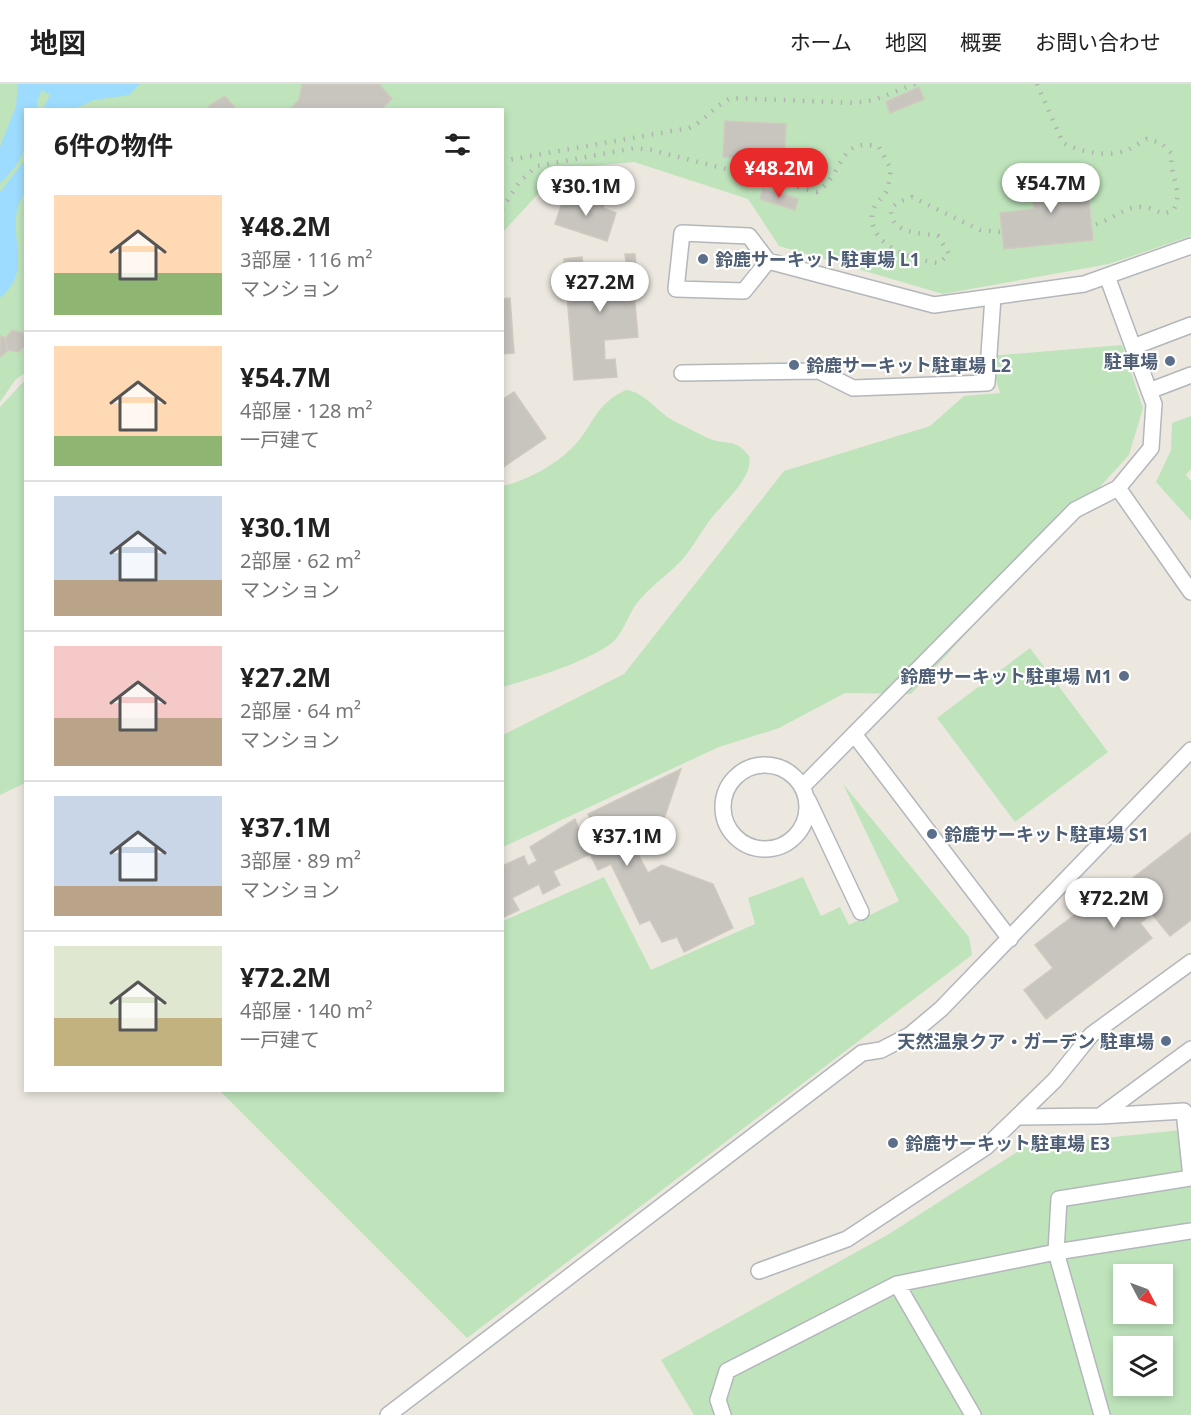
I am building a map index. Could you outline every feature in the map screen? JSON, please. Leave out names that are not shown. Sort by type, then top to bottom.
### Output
[{"type":"lane","points":[[768,261],[744,291],[676,289],[682,233],[749,236],[768,261],[934,305],[1084,284],[1191,246]]},
{"type":"lane","points":[[803,790],[854,734],[1075,510],[1118,488],[1151,448],[1154,404],[1107,276]]},
{"type":"lane","points":[[682,373],[819,371],[853,388],[987,383],[993,297]]},
{"type":"lane","points":[[1133,347],[1191,326]]},
{"type":"lane","points":[[1149,391],[1191,375]]},
{"type":"lane","points":[[1118,488],[1191,592]]},
{"type":"lane","points":[[854,734],[1010,939]]},
{"type":"lane","points":[[388,1415],[862,1053],[881,1050],[910,1035],[941,1009],[1191,750]]},
{"type":"lane","points":[[803,790],[807,806],[805,820],[798,833],[788,843],[774,848],[759,849],[745,845],[734,836],[726,824],[722,810],[724,796],[738,774],[750,767],[776,766],[788,771],[803,790],[861,912]]},
{"type":"lane","points":[[759,1270],[847,1239],[986,1147],[1055,1080],[1091,1035],[1191,962]]},
{"type":"lane","points":[[1100,1116],[1191,1048]]},
{"type":"lane","points":[[1019,1117],[1100,1116],[1184,1111],[1191,1178],[1059,1199],[1056,1252],[1102,1415]]},
{"type":"lane","points":[[723,1415],[718,1400],[727,1371],[897,1284],[1056,1252],[1191,1231]]},
{"type":"lane","points":[[897,1284],[973,1415]]},
{"type":"green space","points":[[0,84],[1191,84],[1191,236],[1109,264],[943,294],[779,246],[748,199],[634,162],[561,169],[504,231],[504,108],[24,108],[24,374],[16,379],[0,402]]},
{"type":"green space","points":[[1122,345],[1143,408],[1129,455],[911,694],[845,693],[779,728],[719,747],[504,847],[504,734],[624,674],[784,471],[930,426],[964,396],[1000,393],[989,356]]},
{"type":"green space","points":[[24,381],[24,783],[0,795],[0,407]]},
{"type":"green space","points":[[626,390],[633,392],[646,399],[671,419],[696,432],[714,440],[739,446],[749,456],[747,474],[712,517],[684,557],[637,603],[614,641],[598,652],[572,664],[504,687],[504,486],[531,476],[565,455],[601,409],[615,396]]},
{"type":"green space","points":[[1191,416],[1191,469],[1186,475],[1191,481],[1191,521],[1156,482],[1171,450],[1172,423]]},
{"type":"green space","points":[[1030,648],[1108,752],[1015,822],[937,718]]},
{"type":"green space","points":[[843,784],[969,937],[972,955],[467,1338],[221,1092],[504,1092],[504,921],[604,877],[651,970],[755,924],[748,898],[803,877],[821,916],[840,907],[849,925],[899,901]]},
{"type":"green space","points":[[1191,1129],[1191,1415],[694,1415],[661,1360],[889,1234],[1026,1146]]},
{"type":"water","points":[[18,84],[140,84],[129,95],[94,100],[76,108],[44,108],[50,95],[42,90],[37,100],[37,108],[24,108],[24,150],[16,166],[0,183],[0,147],[16,106]]},
{"type":"water","points":[[24,161],[24,194],[18,206],[16,220],[18,261],[16,274],[11,286],[0,298],[0,192]]},
{"type":"building","points":[[302,84],[379,84],[392,99],[382,108],[291,108],[299,100]]},
{"type":"building","points":[[919,87],[924,99],[890,113],[886,102]]},
{"type":"building","points":[[225,96],[235,108],[207,108]]},
{"type":"building","points":[[725,121],[786,124],[784,160],[723,157]]},
{"type":"building","points":[[1086,173],[1093,240],[1004,249],[1000,213],[1034,209],[1031,179]]},
{"type":"building","points":[[763,188],[798,199],[795,210],[760,199]]},
{"type":"building","points":[[565,194],[591,203],[593,197],[606,201],[603,208],[616,213],[607,241],[555,224]]},
{"type":"building","points":[[625,254],[635,254],[638,292],[634,292],[638,337],[604,340],[605,360],[615,359],[617,377],[574,380],[564,259],[582,257],[583,266],[626,263]]},
{"type":"building","points":[[510,298],[514,353],[504,354],[504,299]]},
{"type":"building","points":[[12,330],[23,333],[24,347],[18,352],[8,350],[5,339]]},
{"type":"building","points":[[0,336],[5,338],[8,350],[0,357]]},
{"type":"building","points":[[514,392],[546,438],[504,467],[504,399]]},
{"type":"building","points":[[681,769],[655,845],[638,854],[648,873],[662,865],[713,884],[733,928],[684,952],[677,937],[662,942],[650,920],[640,924],[611,864],[598,870],[590,854],[553,871],[560,885],[543,894],[539,884],[512,898],[519,910],[504,917],[504,865],[524,856],[528,866],[537,861],[530,847],[575,819],[579,829],[592,823],[588,814]]},
{"type":"building","points":[[1191,833],[1191,920],[1170,936],[1152,914],[1140,923],[1152,938],[1046,1019],[1024,990],[1053,968],[1035,945],[1114,885],[1120,893],[1132,884],[1129,881]]},
{"type":"railway","points":[[504,161],[689,128],[731,98],[856,103],[874,100],[915,84]]},
{"type":"railway","points":[[1037,84],[1063,143],[1086,151],[1110,154],[1125,151],[1147,139],[1161,143],[1172,154],[1171,162],[1177,190],[1173,211],[1163,214],[1142,207],[1134,208],[1091,226]]},
{"type":"railway","points":[[504,206],[520,181],[537,166],[635,148],[651,150],[817,192],[826,185],[848,151],[866,145],[879,147],[891,169],[886,192],[876,205],[872,216],[873,227],[886,244],[907,255],[929,262],[939,263],[949,254],[938,236],[907,231],[895,223],[891,208],[912,197],[980,230],[1000,232]]},
{"type":"place","name":"鈴鹿サーキット駐車場 L1","points":[[703,259]]},
{"type":"place","name":"駐車場","points":[[1170,361]]},
{"type":"place","name":"鈴鹿サーキット駐車場 L2","points":[[794,365]]},
{"type":"place","name":"鈴鹿サーキット駐車場 M1","points":[[1124,676]]},
{"type":"place","name":"鈴鹿サーキット駐車場 S1","points":[[932,834]]},
{"type":"place","name":"天然温泉クア・ガーデン 駐車場","points":[[1166,1041]]},
{"type":"place","name":"鈴鹿サーキット駐車場 E3","points":[[893,1143]]}]
